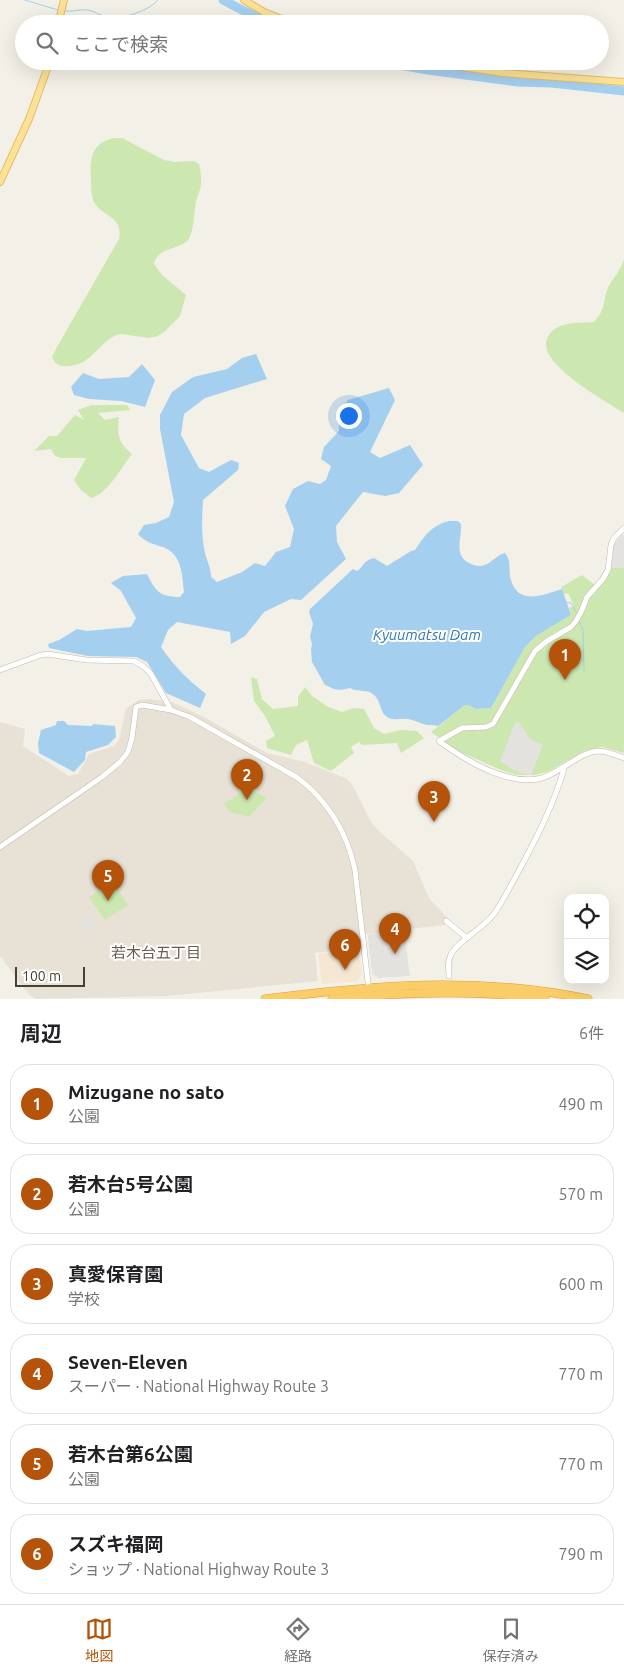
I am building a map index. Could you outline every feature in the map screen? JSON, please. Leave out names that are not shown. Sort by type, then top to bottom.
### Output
[{"type":"highway","points":[[332,999],[370,994],[409,984],[484,986],[531,990],[588,999]]},
{"type":"highway","points":[[265,999],[370,994],[477,992],[545,999]]},
{"type":"main road","points":[[60,15],[64,0]]},
{"type":"main road","points":[[244,0],[272,15]]},
{"type":"main road","points":[[0,182],[29,119],[47,70]]},
{"type":"main road","points":[[483,70],[624,82]]},
{"type":"street","points":[[624,528],[614,538],[611,545],[608,570],[603,579],[587,597],[576,621],[571,627],[547,641],[535,651],[493,724],[486,727],[462,728],[439,741],[469,760],[498,773],[518,779],[540,778],[564,768],[587,754],[597,751],[624,758]]},
{"type":"street","points":[[0,670],[48,654],[86,660],[134,661],[151,674],[171,710]]},
{"type":"street","points":[[0,847],[102,777],[120,762],[128,752],[136,707],[142,704],[171,710],[190,717],[278,766],[310,787],[338,821],[352,853],[370,994]]},
{"type":"street","points":[[449,976],[448,963],[454,949],[486,923],[502,902],[541,828],[560,783],[564,768]]},
{"type":"street","points":[[446,921],[467,938]]},
{"type":"shaded area","points":[[621,535],[624,535],[624,568],[606,568],[611,549]]},
{"type":"shaded area","points":[[149,699],[172,702],[202,716],[267,753],[305,762],[347,779],[353,786],[371,822],[413,861],[429,898],[453,924],[357,935],[358,940],[353,940],[355,948],[315,953],[318,981],[167,996],[36,999],[29,995],[0,956],[0,722],[25,729],[23,746],[69,776],[78,774],[89,754],[114,746],[119,740],[126,709],[138,700]]},
{"type":"shaded area","points":[[519,722],[530,739],[543,745],[531,775],[517,772],[500,761],[515,723]]},
{"type":"shaded area","points":[[89,917],[95,926],[85,933],[79,924]]},
{"type":"shaded area","points":[[404,930],[410,976],[379,978],[372,974],[369,934]]},
{"type":"shaded area","points":[[358,949],[362,975],[357,981],[322,984],[318,954]]},
{"type":"green space","points":[[114,138],[122,138],[164,160],[175,162],[194,161],[199,164],[201,186],[196,202],[190,237],[179,246],[159,254],[154,264],[162,275],[186,295],[180,316],[158,336],[149,338],[121,334],[110,339],[83,362],[70,366],[61,366],[52,357],[119,239],[120,231],[118,225],[96,206],[91,187],[93,153],[100,144]]},
{"type":"green space","points":[[624,259],[624,413],[589,391],[562,370],[552,359],[547,349],[547,339],[550,333],[560,326],[594,322],[603,309],[608,288]]},
{"type":"green space","points":[[92,405],[127,405],[130,410],[98,413],[105,420],[119,417],[118,429],[121,442],[132,454],[109,485],[91,498],[81,490],[74,480],[86,458],[61,458],[55,456],[51,449],[34,451],[49,436],[57,436],[75,415],[84,420],[78,410]]},
{"type":"green space","points":[[606,568],[624,568],[624,753],[602,747],[584,751],[550,771],[535,775],[517,775],[503,771],[458,751],[431,732],[465,705],[476,709],[491,708],[525,647],[536,636],[571,615],[569,608],[574,606],[568,593],[564,594],[561,587],[582,575],[595,585]]},
{"type":"green space","points":[[251,677],[257,679],[262,699],[273,709],[298,706],[298,697],[305,687],[312,696],[328,707],[342,712],[354,708],[364,709],[374,728],[384,734],[401,730],[417,731],[424,738],[401,753],[397,743],[362,745],[359,742],[351,747],[354,753],[331,771],[314,763],[307,740],[296,745],[291,755],[267,748],[266,741],[275,736],[265,716],[254,701]]},
{"type":"green space","points":[[248,788],[267,798],[249,817],[230,812],[224,804]]},
{"type":"green space","points":[[112,881],[128,905],[105,920],[89,897]]},
{"type":"water","points":[[256,354],[267,379],[205,398],[184,414],[181,435],[199,468],[209,472],[231,460],[239,463],[238,470],[203,500],[202,527],[204,547],[211,577],[217,582],[242,572],[255,563],[265,566],[276,552],[290,547],[294,529],[285,506],[293,489],[308,481],[320,484],[326,480],[331,466],[321,459],[324,447],[339,431],[338,410],[348,400],[389,388],[395,400],[370,452],[380,458],[410,445],[423,465],[399,493],[385,496],[363,492],[336,526],[337,542],[346,559],[301,600],[291,599],[264,612],[245,636],[231,644],[230,632],[177,622],[168,630],[161,647],[182,672],[206,694],[200,708],[166,693],[147,662],[136,657],[88,656],[49,648],[48,644],[59,640],[77,629],[87,631],[131,627],[136,618],[121,591],[111,583],[123,576],[147,574],[156,589],[163,594],[180,597],[184,592],[180,565],[174,554],[163,547],[146,541],[138,534],[144,525],[156,523],[169,517],[174,502],[160,429],[160,415],[172,392],[193,377],[227,369],[242,358]]},
{"type":"water","points":[[142,364],[155,380],[145,407],[121,401],[89,399],[74,395],[71,387],[83,373],[99,379],[129,377]]},
{"type":"water","name":"Kyuumatsu Dam","points":[[449,521],[458,521],[461,524],[460,551],[464,559],[469,563],[477,566],[485,565],[505,553],[509,561],[513,585],[518,592],[524,595],[538,596],[562,589],[571,615],[536,636],[525,647],[491,708],[476,709],[465,705],[438,726],[408,719],[392,719],[386,716],[377,699],[372,694],[350,688],[334,689],[325,685],[312,662],[310,637],[313,624],[309,612],[353,569],[357,571],[365,562],[374,558],[387,566],[415,550],[429,532],[438,525]]},
{"type":"water","points":[[57,721],[64,721],[68,725],[92,726],[93,724],[115,726],[116,737],[108,745],[86,752],[85,760],[74,772],[39,753],[38,743],[41,730],[56,725]]},
{"type":"waterway","points":[[25,0],[58,10]]},
{"type":"waterway","points":[[130,15],[148,8],[158,0]]},
{"type":"waterway","points":[[223,0],[254,15]]},
{"type":"waterway","points":[[64,11],[88,10],[102,15]]},
{"type":"waterway","points":[[428,70],[518,82],[552,83],[624,91]]},
{"type":"waterway","points":[[565,602],[571,603],[577,614]]},
{"type":"waterway","points":[[579,620],[583,631],[584,671]]},
{"type":"place","name":"Mizugane no sato","points":[[565,680]]},
{"type":"place","name":"若木台5号公園","points":[[247,800]]},
{"type":"place","name":"真愛保育園","points":[[434,822]]},
{"type":"place","name":"若木台第6公園","points":[[108,901]]},
{"type":"place","name":"Seven-Eleven","points":[[395,954]]},
{"type":"place","name":"スズキ福岡","points":[[345,970]]},
{"type":"district","name":"若木台五丁目","points":[[156,953]]}]
